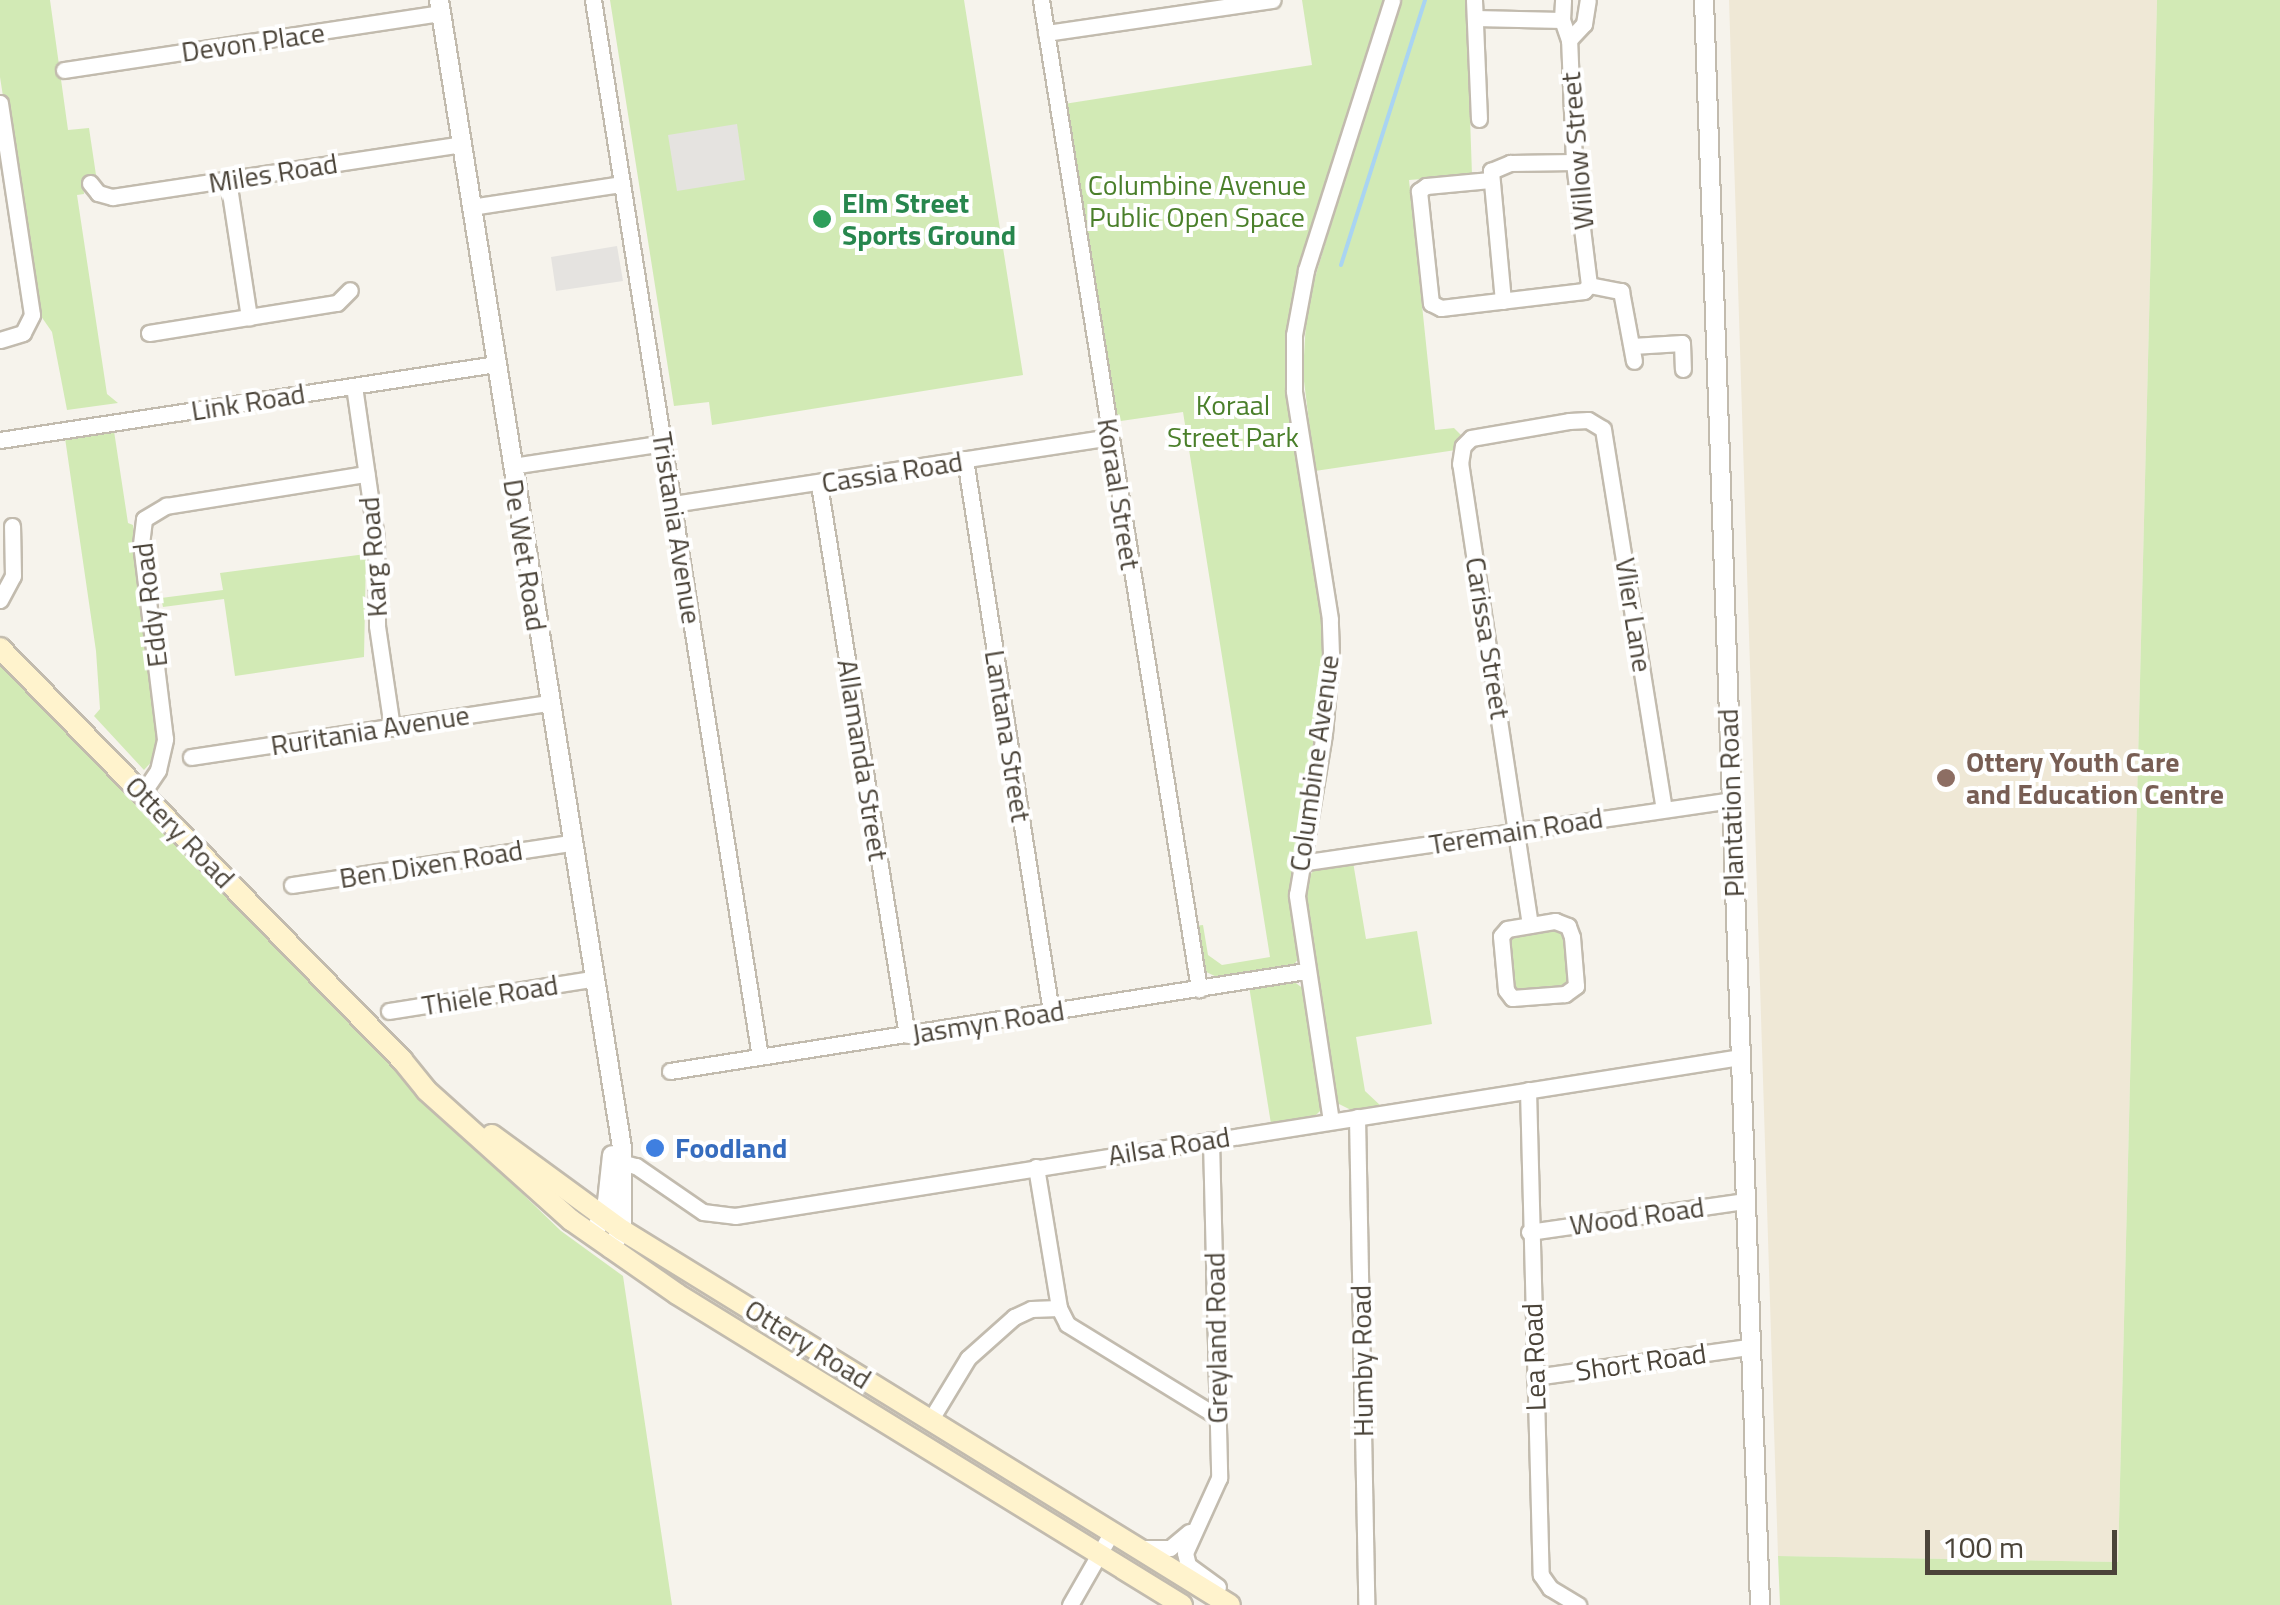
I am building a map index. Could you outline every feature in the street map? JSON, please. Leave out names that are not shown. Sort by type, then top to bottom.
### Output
[{"type":"main road","name":"Ottery Road","points":[[0,648],[402,1060],[597,1226],[610,1249],[1182,1605]]},
{"type":"main road","name":"Ottery Road","points":[[597,1226],[622,1230],[1232,1605]]},
{"type":"street","name":"Tristania Avenue","points":[[593,0],[760,1057]]},
{"type":"street","name":"Koraal Street","points":[[1041,0],[1198,988]]},
{"type":"street","points":[[1046,33],[1272,0]]},
{"type":"street","name":"Columbine Avenue","points":[[1331,1121],[1306,971],[1298,895],[1332,654],[1330,619],[1294,391],[1294,335],[1306,270],[1392,0]]},
{"type":"street","points":[[1474,0],[1479,118]]},
{"type":"street","name":"Willow Street","points":[[1563,0],[1562,20],[1569,40],[1574,162],[1589,285]]},
{"type":"street","name":"Willow Street","points":[[1569,40],[1584,24],[1588,0]]},
{"type":"street","name":"Plantation Road","points":[[1704,0],[1760,1605]]},
{"type":"street","name":"Devon Place","points":[[64,70],[440,6]]},
{"type":"street","name":"De Wet Road","points":[[440,6],[612,1110],[622,1230]]},
{"type":"street","points":[[1475,18],[1562,20]]},
{"type":"street","points":[[0,103],[32,308],[28,329],[0,340]]},
{"type":"street","name":"Miles Road","points":[[90,183],[98,193],[112,197],[462,144]]},
{"type":"street","points":[[1503,301],[1491,171],[1499,165],[1574,162]]},
{"type":"street","points":[[228,180],[249,317]]},
{"type":"street","points":[[1490,180],[1423,186],[1417,200],[1419,223],[1429,298],[1434,306],[1580,293],[1589,285],[1621,291],[1633,353],[1682,344],[1683,370]]},
{"type":"street","points":[[472,206],[622,184]]},
{"type":"street","points":[[149,332],[337,303],[350,290]]},
{"type":"street","name":"Link Road","points":[[0,440],[496,364]]},
{"type":"street","name":"Karg Road","points":[[354,386],[378,559],[377,626],[392,728]]},
{"type":"street","name":"Vlier Lane","points":[[1463,446],[1477,435],[1569,421],[1598,424],[1609,452],[1664,808]]},
{"type":"street","name":"Cassia Road","points":[[673,504],[1110,437]]},
{"type":"street","points":[[512,466],[664,443]]},
{"type":"street","name":"Carissa Street","points":[[1463,446],[1462,480],[1519,831],[1530,924]]},
{"type":"street","name":"Lantana Street","points":[[965,460],[1050,1012]]},
{"type":"street","name":"Eddy Road","points":[[142,794],[158,770],[164,739],[141,544],[144,519],[166,506],[366,474]]},
{"type":"street","name":"Allamanda Street","points":[[819,484],[908,1035]]},
{"type":"street","points":[[0,600],[13,576],[12,526]]},
{"type":"street","name":"Ruritania Avenue","points":[[191,757],[548,702]]},
{"type":"street","name":"Teremain Road","points":[[1300,864],[1732,800]]},
{"type":"street","name":"Ben Dixen Road","points":[[292,886],[570,842]]},
{"type":"street","points":[[1558,921],[1568,926],[1578,976],[1569,993],[1522,1000],[1508,995],[1501,936],[1506,929],[1530,924],[1558,921]]},
{"type":"street","name":"Jasmyn Road","points":[[670,1071],[1306,971]]},
{"type":"street","name":"Thiele Road","points":[[389,1012],[592,979]]},
{"type":"street","name":"Ailsa Road","points":[[618,1160],[702,1212],[724,1217],[1740,1056]]},
{"type":"street","name":"Lea Road","points":[[1528,1090],[1540,1574],[1546,1585],[1578,1605]]},
{"type":"street","name":"Humby Road","points":[[1357,1117],[1366,1605]]},
{"type":"street","name":"Greyland Road","points":[[1192,1530],[1218,1483],[1211,1140]]},
{"type":"street","name":"De Wet Road","points":[[597,1226],[618,1160]]},
{"type":"street","points":[[1036,1167],[1059,1308],[1072,1328],[1218,1417]]},
{"type":"street","name":"Wood Road","points":[[1529,1232],[1744,1201]]},
{"type":"street","points":[[610,1249],[622,1230]]},
{"type":"street","points":[[930,1420],[968,1358],[1014,1317],[1031,1309],[1059,1308]]},
{"type":"street","name":"Short Road","points":[[1535,1376],[1748,1346]]},
{"type":"street","points":[[1070,1605],[1113,1530]]},
{"type":"street","points":[[1142,1548],[1170,1548],[1192,1530]]},
{"type":"street","points":[[1192,1530],[1186,1562],[1232,1605]]},
{"type":"shaded area","name":"Ottery Youth Care and Education Centre","points":[[1729,0],[2157,0],[2118,1562],[1778,1556]]},
{"type":"shaded area","points":[[737,124],[745,180],[677,191],[668,135]]},
{"type":"shaded area","points":[[617,246],[623,281],[556,291],[551,257]]},
{"type":"green space","points":[[0,0],[50,0],[68,130],[89,128],[96,175],[83,180],[84,194],[77,195],[107,394],[118,403],[67,410],[52,332],[36,309],[0,77]]},
{"type":"green space","name":"Elm Street Sports Ground","points":[[610,0],[964,0],[1023,375],[712,425],[709,402],[674,406]]},
{"type":"green space","name":"Columbine Avenue Public Open Space","points":[[1302,0],[1383,0],[1301,259],[1288,324],[1287,349],[1323,629],[1325,679],[1289,891],[1298,959],[1293,966],[1219,978],[1204,971],[1194,926],[1203,925],[1208,955],[1222,965],[1270,957],[1183,412],[1114,422],[1064,104],[1312,65]]},
{"type":"green space","name":"Columbine Avenue Public Open Space","points":[[1399,0],[1466,0],[1472,175],[1409,180],[1435,430],[1454,428],[1463,437],[1456,450],[1315,471],[1303,373],[1307,304]]},
{"type":"green space","points":[[2157,0],[2280,0],[2280,1605],[1780,1605],[1778,1556],[2118,1562]]},
{"type":"green space","points":[[114,431],[128,523],[133,525],[151,653],[158,738],[154,759],[144,770],[94,716],[100,709],[96,651],[65,438]]},
{"type":"green space","points":[[366,554],[364,657],[235,676],[224,599],[163,607],[161,598],[223,590],[220,573]]},
{"type":"green space","points":[[0,663],[471,1144],[561,1231],[623,1276],[672,1605],[0,1605]]},
{"type":"green space","points":[[1353,862],[1366,939],[1417,931],[1432,1024],[1356,1037],[1365,1091],[1382,1107],[1353,1111],[1335,1102],[1305,907],[1307,880],[1313,871]]},
{"type":"green space","points":[[1553,925],[1565,931],[1569,986],[1523,995],[1512,989],[1504,947],[1509,934]]},
{"type":"green space","points":[[1292,980],[1305,990],[1322,1109],[1314,1117],[1271,1124],[1249,986]]},
{"type":"waterway","points":[[1341,265],[1425,0]]},
{"type":"place","name":"Elm Street Sports Ground","points":[[822,219]]},
{"type":"place","name":"Ottery Youth Care and Education Centre","points":[[1946,778]]},
{"type":"place","name":"Foodland","points":[[655,1148]]},
{"type":"park label","name":"Koraal Street Park","points":[[1233,421]]}]
